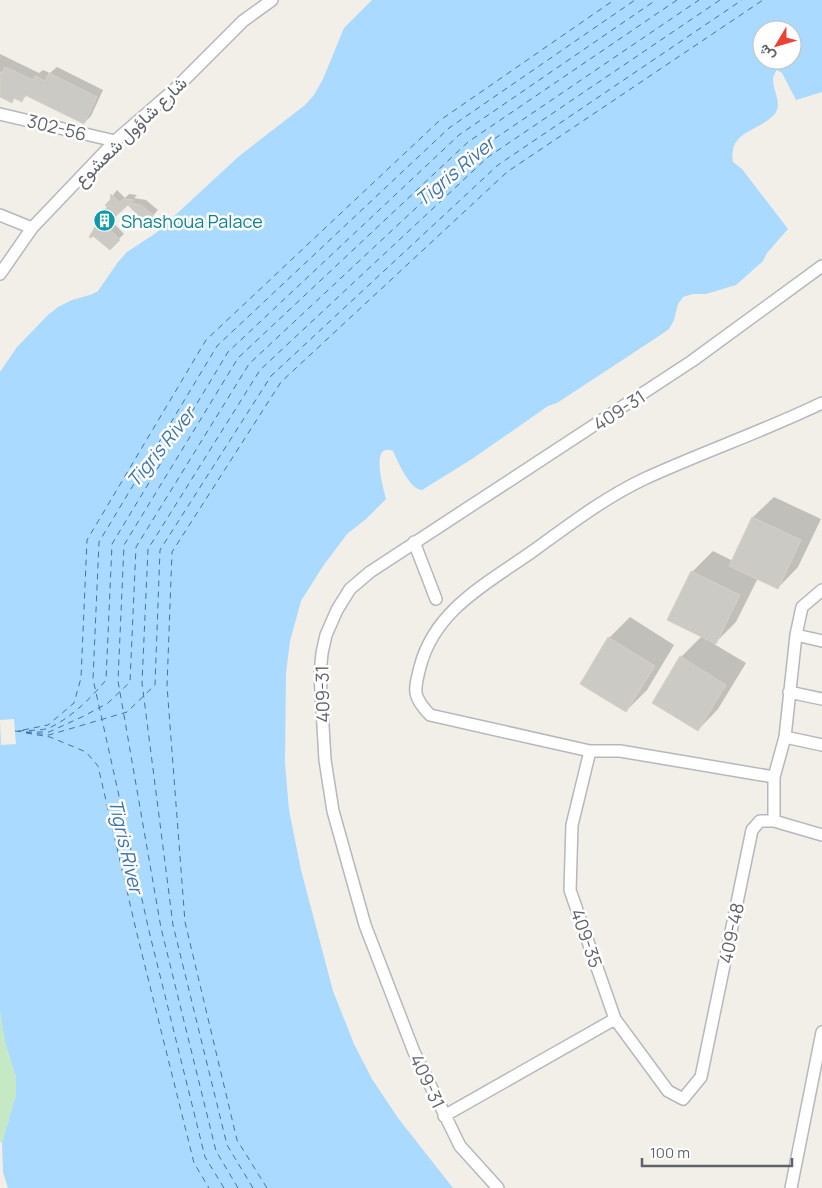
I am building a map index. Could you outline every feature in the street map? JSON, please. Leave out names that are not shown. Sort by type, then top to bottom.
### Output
[{"type":"street","name":"شارع شاؤول شعشوع","points":[[0,274],[32,228],[115,141],[175,89],[243,21],[272,0]]},
{"type":"street","name":"302-56","points":[[0,114],[115,141]]},
{"type":"street","points":[[0,215],[32,228]]},
{"type":"street","name":"409-31","points":[[498,1188],[460,1146],[444,1116],[414,1052],[365,925],[332,811],[325,760],[320,674],[326,634],[337,610],[350,589],[370,572],[692,361],[822,266]]},
{"type":"street","points":[[774,778],[620,751],[590,751],[430,715],[420,704],[415,689],[423,656],[432,635],[454,609],[482,586],[599,504],[644,480],[822,403]]},
{"type":"street","points":[[414,542],[436,599]]},
{"type":"street","points":[[822,590],[802,607],[796,635],[784,737],[774,778],[774,821],[822,835]]},
{"type":"street","points":[[796,635],[822,641]]},
{"type":"street","points":[[789,692],[822,699]]},
{"type":"street","points":[[784,737],[822,745]]},
{"type":"street","name":"409-35","points":[[590,751],[572,825],[570,890],[615,1019],[668,1091],[683,1099]]},
{"type":"street","name":"409-48","points":[[683,1099],[701,1077],[752,830],[760,821],[774,821]]},
{"type":"street","points":[[444,1116],[615,1019]]},
{"type":"street","points":[[791,1188],[822,1032]]},
{"type":"green space","points":[[0,1012],[5,1042],[16,1077],[16,1095],[2,1143],[0,1142]]},
{"type":"water","name":"Tigris River","points":[[372,0],[822,0],[822,92],[796,100],[782,73],[777,70],[773,81],[778,104],[777,110],[767,121],[739,138],[733,152],[733,162],[742,169],[788,229],[767,253],[763,261],[736,285],[706,294],[693,294],[683,297],[678,304],[674,320],[669,329],[557,403],[548,406],[472,459],[422,490],[409,481],[393,451],[386,450],[381,453],[380,468],[386,499],[366,519],[347,534],[323,566],[301,601],[290,641],[286,673],[285,763],[289,810],[301,870],[333,991],[354,1044],[372,1079],[398,1118],[453,1188],[8,1188],[3,1172],[2,1143],[16,1095],[16,1077],[5,1042],[0,1012],[0,372],[17,347],[48,315],[72,300],[98,291],[127,252],[156,233],[238,157],[305,105],[314,95],[323,79],[344,28]]},
{"type":"pier","points":[[14,719],[16,744],[1,745],[0,720]]},
{"type":"building","points":[[5,67],[33,80],[35,76],[45,81],[49,73],[97,97],[84,124],[25,95],[22,102],[14,98],[12,103],[0,97],[0,72],[2,73]]},
{"type":"building","name":"Shashoua Palace","points":[[111,194],[120,203],[123,199],[134,200],[130,203],[141,205],[154,216],[146,224],[128,205],[106,225],[120,240],[110,250],[93,236],[89,237],[107,207],[105,205],[110,200]]},
{"type":"building","points":[[752,517],[801,540],[778,589],[729,566]]},
{"type":"building","points":[[691,571],[740,595],[716,644],[667,620]]},
{"type":"building","points":[[608,637],[655,666],[626,712],[580,684]]},
{"type":"building","points":[[680,656],[726,685],[698,731],[652,703]]},
{"type":"ferry route","points":[[23,730],[48,725],[74,703],[81,678],[87,540],[206,340],[439,121],[614,0]]},
{"type":"ferry route","points":[[224,1188],[205,1157],[149,931],[93,679],[99,542],[217,346],[449,128],[635,0]]},
{"type":"ferry route","points":[[18,731],[46,729],[57,724],[80,707],[106,680],[112,544],[228,352],[459,135],[656,0]]},
{"type":"ferry route","points":[[238,1188],[216,1151],[161,928],[118,681],[124,545],[238,358],[468,142],[677,0]]},
{"type":"ferry route","points":[[26,732],[49,732],[84,716],[108,703],[130,682],[136,547],[249,364],[478,150],[699,0]]},
{"type":"ferry route","points":[[253,1188],[227,1145],[173,925],[142,683],[148,549],[260,370],[488,157],[720,0]]},
{"type":"ferry route","points":[[15,731],[49,735],[127,712],[155,685],[160,550],[271,376],[498,165],[742,0]]},
{"type":"ferry route","points":[[267,1188],[237,1140],[185,922],[167,686],[172,552],[281,382],[507,172],[763,0]]},
{"type":"ferry route","points":[[26,733],[50,737],[86,752],[98,766],[137,934],[194,1163],[209,1188]]},
{"type":"place","name":"Shashoua Palace","points":[[105,221]]}]
